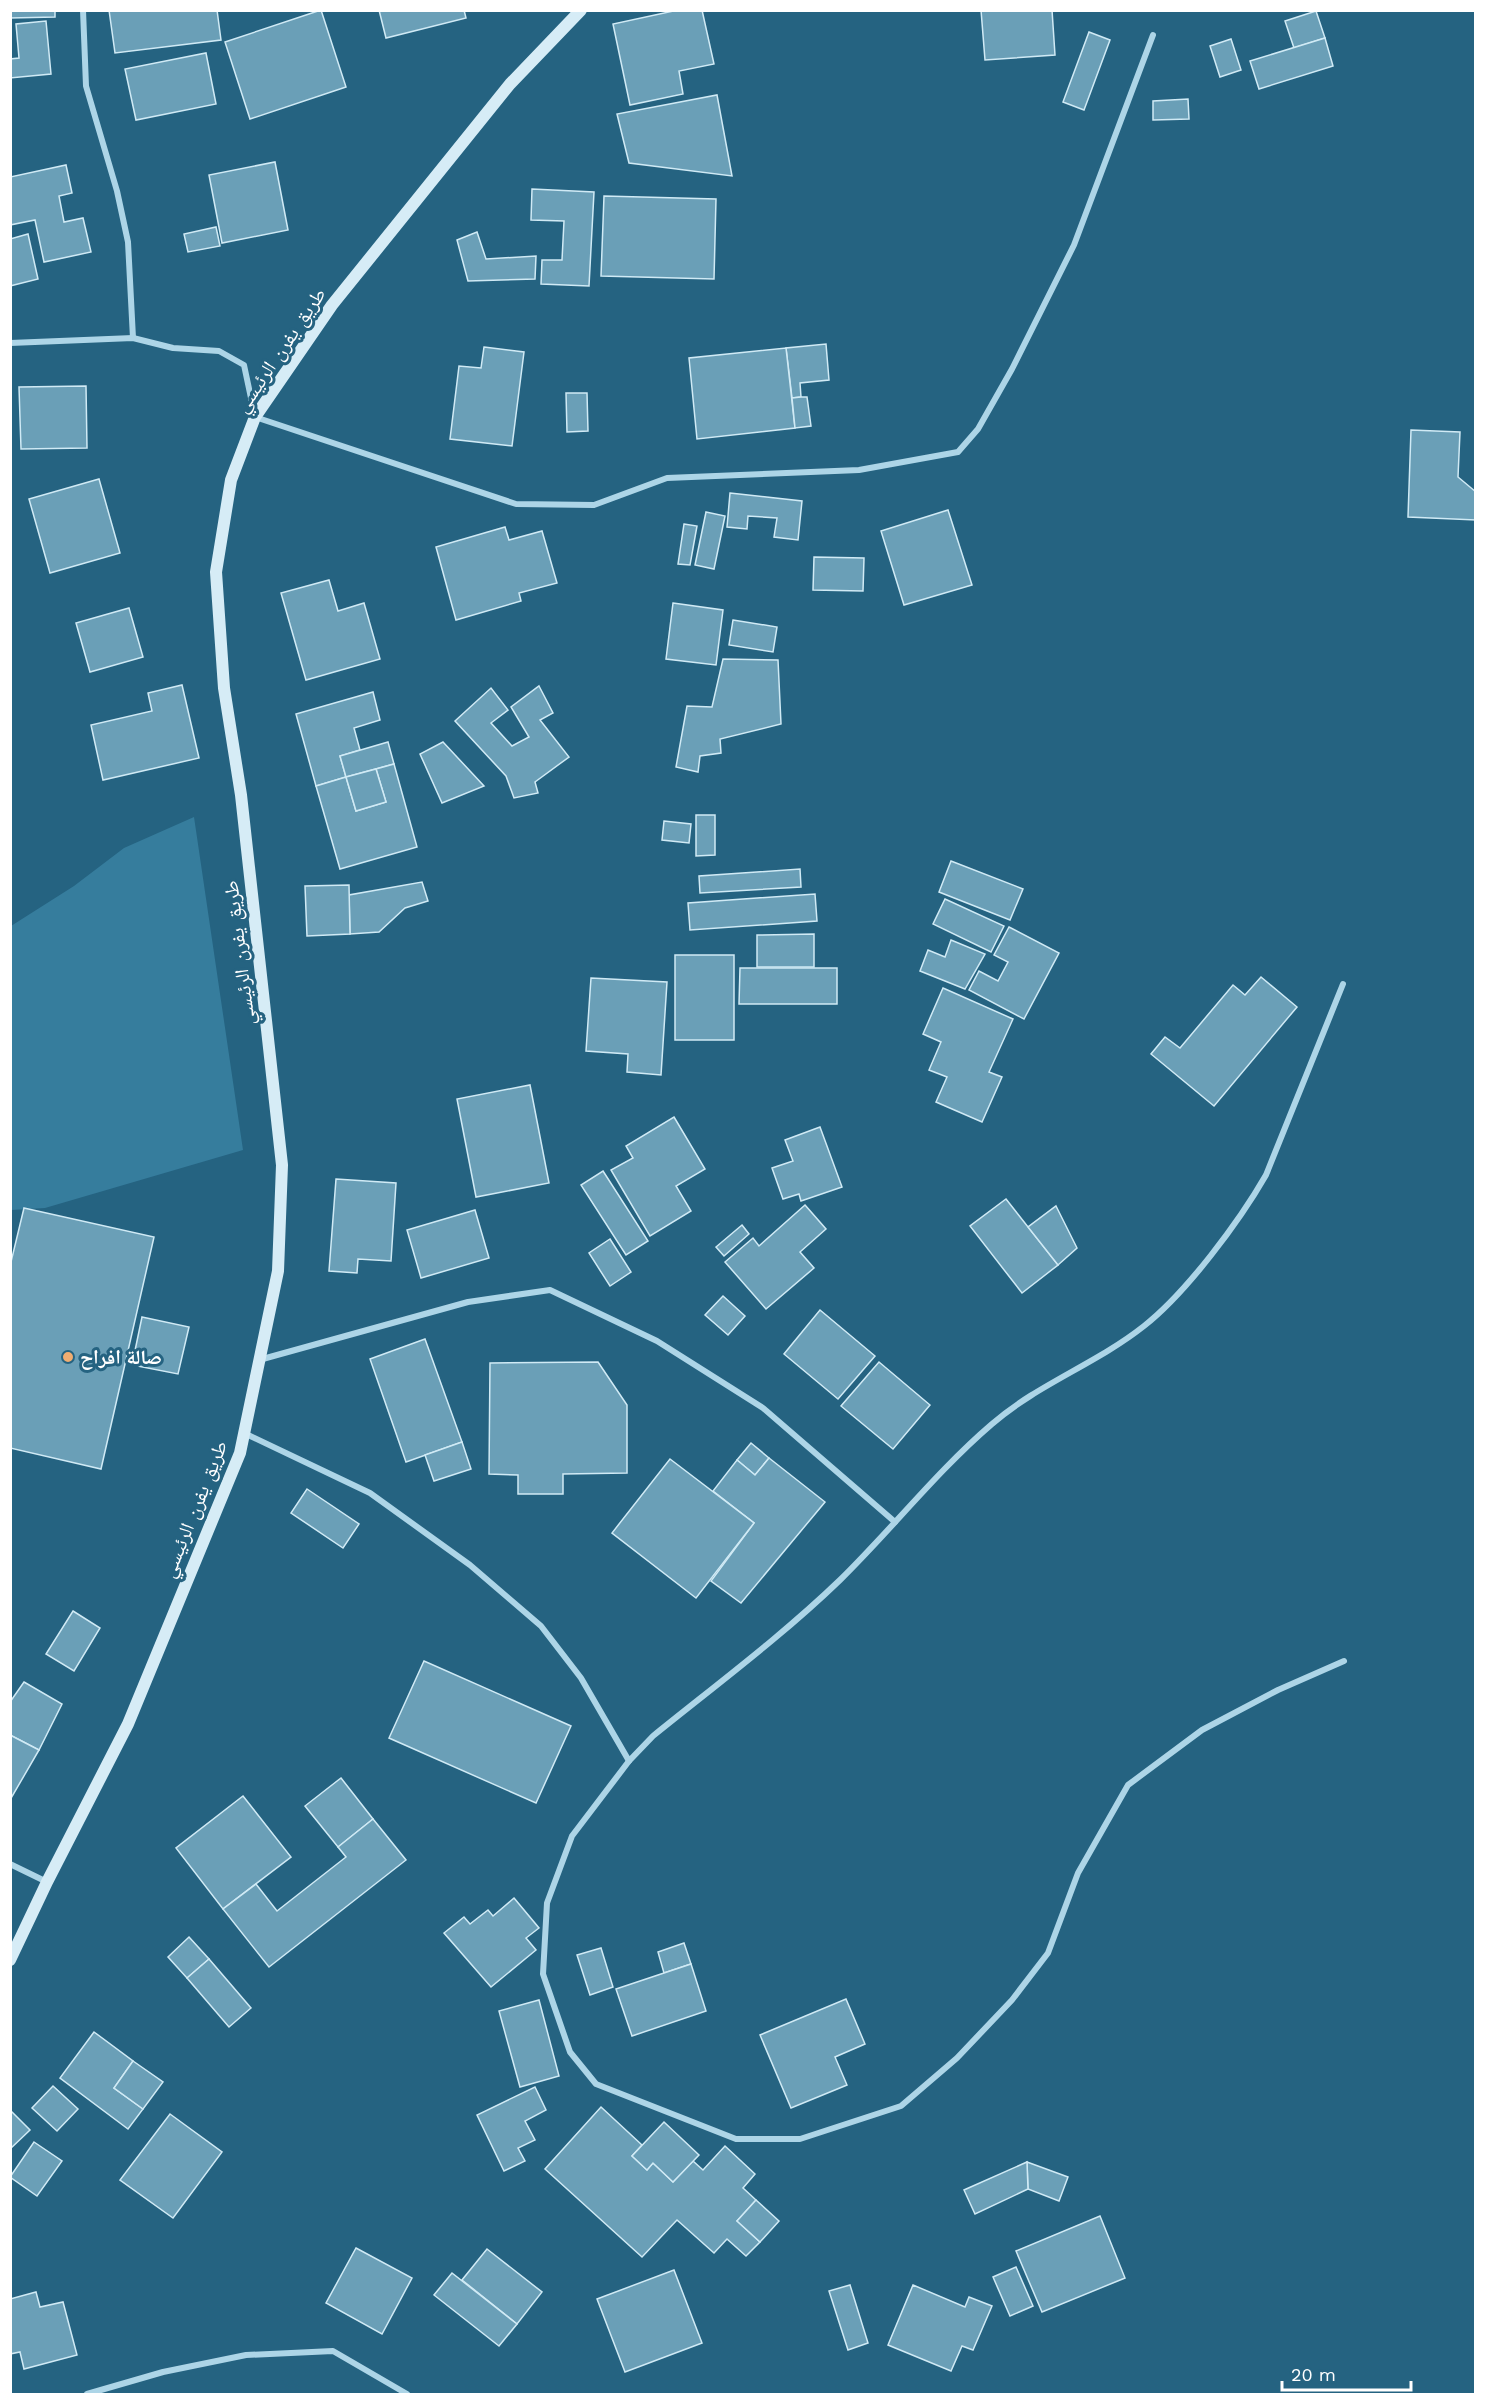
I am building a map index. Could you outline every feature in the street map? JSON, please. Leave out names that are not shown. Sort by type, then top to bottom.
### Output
[{"type":"main road","name":"طريق يفرن الرئيسي","points":[[10,1960],[128,1724],[240,1453],[278,1271],[282,1165],[241,795],[224,688],[216,572],[231,480],[255,417],[326,314],[384,238],[510,84],[581,10]]},
{"type":"street","points":[[83,10],[86,86],[117,191],[128,242],[133,338]]},
{"type":"street","points":[[10,343],[133,338],[173,348],[219,351],[244,365],[255,417],[516,504],[594,505],[666,478],[859,470],[958,453],[978,429],[1012,369],[1074,245],[1153,34]]},
{"type":"street","points":[[1343,984],[1266,1175],[1243,1212],[1186,1283],[1145,1326],[1067,1376],[1030,1395],[992,1424],[840,1580],[653,1736],[629,1761],[572,1836],[547,1903],[543,1974],[570,2052],[596,2084],[736,2139],[800,2139],[901,2106],[957,2058],[1012,2000],[1048,1953],[1078,1873],[1128,1785],[1203,1730],[1278,1690],[1344,1661]]},
{"type":"street","points":[[259,1360],[468,1302],[550,1290],[657,1341],[763,1408],[895,1522]]},
{"type":"street","points":[[244,1433],[370,1493],[479,1572],[542,1626],[581,1678],[629,1761]]},
{"type":"street","points":[[10,1864],[47,1882]]},
{"type":"street","points":[[87,2394],[163,2372],[246,2355],[333,2351],[407,2394]]},
{"type":"shaded area","points":[[194,817],[243,1150],[45,1208],[11,1210],[11,926],[74,886],[124,848]]},
{"type":"building","points":[[10,10],[55,10],[55,17],[10,18]]},
{"type":"building","points":[[109,10],[217,10],[221,40],[115,53]]},
{"type":"building","points":[[321,10],[346,87],[250,119],[225,42]]},
{"type":"building","points":[[379,10],[464,10],[466,18],[386,38]]},
{"type":"building","points":[[678,10],[702,10],[714,64],[679,71],[683,94],[630,105],[613,24]]},
{"type":"building","points":[[981,10],[1052,10],[1055,55],[985,60]]},
{"type":"building","points":[[1316,11],[1325,38],[1294,48],[1285,21]]},
{"type":"building","points":[[46,21],[51,74],[10,78],[10,59],[19,58],[16,24]]},
{"type":"building","points":[[1089,32],[1110,40],[1084,110],[1063,102]]},
{"type":"building","points":[[1325,38],[1333,66],[1259,89],[1250,61]]},
{"type":"building","points":[[1231,39],[1241,70],[1220,77],[1210,46]]},
{"type":"building","points":[[206,53],[216,104],[136,120],[125,69]]},
{"type":"building","points":[[717,95],[732,176],[629,163],[617,114]]},
{"type":"building","points":[[1188,99],[1189,119],[1153,120],[1153,101]]},
{"type":"building","points":[[275,162],[288,230],[222,243],[209,175]]},
{"type":"building","points":[[66,165],[72,193],[59,196],[64,222],[83,218],[91,252],[44,262],[35,220],[10,225],[10,177]]},
{"type":"building","points":[[532,189],[594,192],[589,286],[541,284],[542,260],[562,260],[564,221],[531,220]]},
{"type":"building","points":[[604,196],[716,199],[714,279],[601,276]]},
{"type":"building","points":[[216,227],[220,246],[188,252],[184,234]]},
{"type":"building","points":[[477,232],[486,259],[536,256],[535,279],[468,281],[457,240]]},
{"type":"building","points":[[28,234],[38,279],[10,286],[10,239]]},
{"type":"building","points":[[826,344],[829,380],[800,383],[801,397],[792,398],[786,348]]},
{"type":"building","points":[[484,347],[524,352],[512,446],[450,439],[459,366],[481,368]]},
{"type":"building","points":[[786,348],[795,428],[697,439],[689,358]]},
{"type":"building","points":[[86,386],[87,448],[21,449],[19,387]]},
{"type":"building","points":[[566,393],[587,393],[588,431],[567,432]]},
{"type":"building","points":[[807,397],[811,426],[795,428],[792,398]]},
{"type":"building","points":[[1411,430],[1460,432],[1458,477],[1476,492],[1476,520],[1408,517]]},
{"type":"building","points":[[99,479],[120,553],[50,573],[29,499]]},
{"type":"building","points":[[730,493],[802,501],[798,540],[774,537],[777,518],[748,516],[747,529],[727,527]]},
{"type":"building","points":[[948,510],[972,585],[904,605],[881,531]]},
{"type":"building","points":[[706,512],[725,516],[714,569],[695,565]]},
{"type":"building","points":[[684,524],[697,526],[690,565],[678,564]]},
{"type":"building","points":[[505,527],[509,540],[542,531],[557,583],[519,593],[521,601],[456,620],[436,547]]},
{"type":"building","points":[[814,557],[864,558],[863,591],[813,590]]},
{"type":"building","points":[[329,580],[338,611],[364,603],[380,659],[306,680],[281,593]]},
{"type":"building","points":[[673,603],[723,610],[716,665],[666,659]]},
{"type":"building","points":[[129,608],[143,657],[90,672],[76,623]]},
{"type":"building","points":[[733,620],[777,627],[773,652],[729,645]]},
{"type":"building","points":[[723,659],[778,660],[781,724],[720,739],[721,753],[700,756],[698,772],[676,767],[687,706],[712,707]]},
{"type":"building","points":[[182,685],[199,758],[103,780],[91,725],[152,711],[148,693]]},
{"type":"building","points":[[539,686],[553,713],[540,720],[569,757],[535,782],[538,793],[514,798],[506,776],[455,721],[491,688],[508,710],[491,723],[512,746],[529,737],[511,707]]},
{"type":"building","points":[[373,692],[380,720],[354,728],[360,750],[340,756],[346,777],[316,786],[296,714]]},
{"type":"building","points":[[388,742],[394,764],[346,777],[340,756]]},
{"type":"building","points":[[443,742],[484,786],[442,803],[420,754]]},
{"type":"building","points":[[394,764],[417,847],[340,869],[316,786],[346,777],[356,811],[386,802],[376,769]]},
{"type":"building","points":[[376,769],[386,802],[356,811],[346,777]]},
{"type":"building","points":[[696,815],[715,815],[715,855],[696,856]]},
{"type":"building","points":[[664,821],[691,824],[689,843],[662,840]]},
{"type":"building","points":[[951,861],[1023,889],[1010,920],[939,892]]},
{"type":"building","points":[[800,869],[801,887],[700,893],[699,876]]},
{"type":"building","points":[[422,882],[428,901],[405,908],[379,932],[350,934],[349,895]]},
{"type":"building","points":[[349,885],[350,934],[307,936],[305,886]]},
{"type":"building","points":[[815,894],[817,921],[690,930],[688,903]]},
{"type":"building","points":[[945,899],[1004,926],[991,952],[933,924]]},
{"type":"building","points":[[1009,927],[1059,953],[1024,1019],[969,990],[979,971],[998,981],[1008,962],[994,955]]},
{"type":"building","points":[[814,934],[814,967],[757,967],[757,935]]},
{"type":"building","points":[[951,940],[985,954],[965,989],[920,971],[928,950],[945,957]]},
{"type":"building","points":[[675,955],[734,955],[734,1040],[675,1040]]},
{"type":"building","points":[[740,968],[837,968],[837,1004],[739,1004]]},
{"type":"building","points":[[1261,977],[1297,1007],[1214,1106],[1151,1054],[1165,1037],[1180,1048],[1233,985],[1245,995]]},
{"type":"building","points":[[591,978],[667,982],[661,1075],[627,1072],[628,1054],[586,1051]]},
{"type":"building","points":[[943,988],[1013,1019],[989,1072],[1002,1077],[982,1122],[936,1102],[947,1077],[929,1070],[941,1042],[923,1034]]},
{"type":"building","points":[[530,1085],[549,1183],[476,1197],[457,1099]]},
{"type":"building","points":[[674,1117],[705,1169],[676,1186],[691,1211],[650,1236],[611,1170],[633,1158],[626,1146]]},
{"type":"building","points":[[820,1127],[842,1187],[801,1201],[799,1194],[783,1199],[772,1168],[793,1161],[785,1140]]},
{"type":"building","points":[[603,1171],[648,1241],[626,1255],[581,1185]]},
{"type":"building","points":[[336,1179],[396,1183],[391,1261],[358,1259],[357,1273],[329,1271]]},
{"type":"building","points":[[1006,1199],[1058,1265],[1022,1293],[970,1226]]},
{"type":"building","points":[[805,1205],[826,1229],[800,1252],[814,1268],[766,1309],[725,1262],[753,1238],[759,1246]]},
{"type":"building","points":[[1056,1206],[1077,1248],[1058,1265],[1028,1227]]},
{"type":"building","name":"صالة افراح","points":[[24,1208],[154,1237],[101,1469],[10,1448],[10,1266]]},
{"type":"building","points":[[475,1210],[489,1258],[421,1278],[407,1230]]},
{"type":"building","points":[[742,1225],[749,1234],[724,1256],[716,1247]]},
{"type":"building","points":[[610,1239],[631,1272],[610,1286],[589,1253]]},
{"type":"building","points":[[723,1296],[745,1316],[728,1335],[705,1315]]},
{"type":"building","points":[[820,1310],[875,1356],[838,1399],[784,1354]]},
{"type":"building","points":[[142,1317],[189,1327],[178,1374],[132,1365]]},
{"type":"building","points":[[425,1339],[462,1442],[406,1462],[370,1359]]},
{"type":"building","points":[[598,1362],[627,1405],[627,1473],[563,1474],[563,1494],[518,1494],[518,1475],[489,1474],[490,1363]]},
{"type":"building","points":[[879,1362],[930,1405],[893,1449],[841,1406]]},
{"type":"building","points":[[462,1442],[471,1469],[434,1481],[425,1455]]},
{"type":"building","points":[[751,1443],[769,1458],[755,1475],[737,1460]]},
{"type":"building","points":[[769,1458],[825,1502],[741,1603],[711,1581],[754,1523],[713,1491],[737,1460],[755,1475]]},
{"type":"building","points":[[670,1459],[754,1523],[696,1598],[612,1533]]},
{"type":"building","points":[[307,1489],[359,1524],[343,1548],[291,1513]]},
{"type":"building","points":[[73,1611],[100,1628],[74,1671],[46,1654]]},
{"type":"building","points":[[424,1661],[571,1726],[536,1803],[389,1738]]},
{"type":"building","points":[[24,1682],[62,1704],[39,1750],[10,1735],[10,1702]]},
{"type":"building","points":[[10,1735],[39,1750],[10,1800]]},
{"type":"building","points":[[341,1778],[373,1819],[338,1847],[305,1806]]},
{"type":"building","points":[[243,1796],[291,1857],[223,1909],[176,1848]]},
{"type":"building","points":[[373,1819],[406,1860],[269,1967],[223,1909],[256,1884],[277,1911],[346,1857],[338,1847]]},
{"type":"building","points":[[514,1898],[539,1928],[526,1938],[536,1950],[491,1987],[444,1933],[464,1917],[470,1924],[488,1910],[493,1916]]},
{"type":"building","points":[[189,1937],[209,1959],[187,1978],[168,1957]]},
{"type":"building","points":[[684,1943],[691,1964],[664,1973],[658,1952]]},
{"type":"building","points":[[601,1948],[613,1987],[590,1995],[577,1955]]},
{"type":"building","points":[[209,1959],[251,2008],[229,2027],[187,1978]]},
{"type":"building","points":[[691,1964],[706,2011],[632,2036],[616,1989]]},
{"type":"building","points":[[846,1999],[865,2044],[835,2057],[847,2085],[791,2108],[760,2035]]},
{"type":"building","points":[[539,2000],[559,2076],[520,2087],[499,2011]]},
{"type":"building","points":[[94,2032],[133,2061],[114,2088],[143,2109],[128,2129],[60,2078]]},
{"type":"building","points":[[133,2061],[163,2082],[143,2109],[114,2088]]},
{"type":"building","points":[[53,2086],[78,2109],[57,2131],[32,2108]]},
{"type":"building","points":[[535,2087],[546,2110],[525,2121],[535,2140],[518,2148],[525,2161],[504,2171],[477,2115]]},
{"type":"building","points":[[601,2107],[642,2145],[632,2156],[647,2170],[653,2163],[673,2182],[693,2161],[703,2170],[725,2146],[755,2174],[743,2188],[756,2200],[737,2221],[760,2242],[746,2256],[727,2239],[714,2253],[677,2220],[642,2257],[545,2169]]},
{"type":"building","points":[[10,2110],[30,2130],[10,2149]]},
{"type":"building","points":[[170,2114],[222,2152],[173,2218],[120,2180]]},
{"type":"building","points":[[664,2122],[699,2155],[673,2182],[653,2163],[647,2170],[632,2156]]},
{"type":"building","points":[[34,2142],[62,2161],[37,2196],[10,2177]]},
{"type":"building","points":[[1027,2162],[1068,2177],[1059,2201],[1028,2189]]},
{"type":"building","points":[[1027,2162],[1028,2189],[975,2214],[964,2190]]},
{"type":"building","points":[[756,2200],[779,2221],[760,2242],[737,2221]]},
{"type":"building","points":[[1100,2216],[1125,2278],[1042,2312],[1016,2251]]},
{"type":"building","points":[[356,2248],[412,2278],[382,2334],[326,2303]]},
{"type":"building","points":[[487,2249],[542,2292],[517,2324],[462,2280]]},
{"type":"building","points":[[1016,2267],[1033,2306],[1010,2316],[993,2277]]},
{"type":"building","points":[[674,2270],[702,2343],[625,2372],[597,2299]]},
{"type":"building","points":[[452,2273],[517,2324],[499,2346],[434,2295]]},
{"type":"building","points":[[850,2285],[868,2343],[848,2350],[829,2291]]},
{"type":"building","points":[[913,2285],[965,2307],[969,2297],[992,2306],[973,2350],[962,2346],[951,2371],[888,2345]]},
{"type":"building","points":[[36,2292],[40,2307],[63,2302],[77,2355],[24,2369],[20,2352],[10,2354],[10,2299]]},
{"type":"place","name":"صالة افراح","points":[[68,1357]]}]
